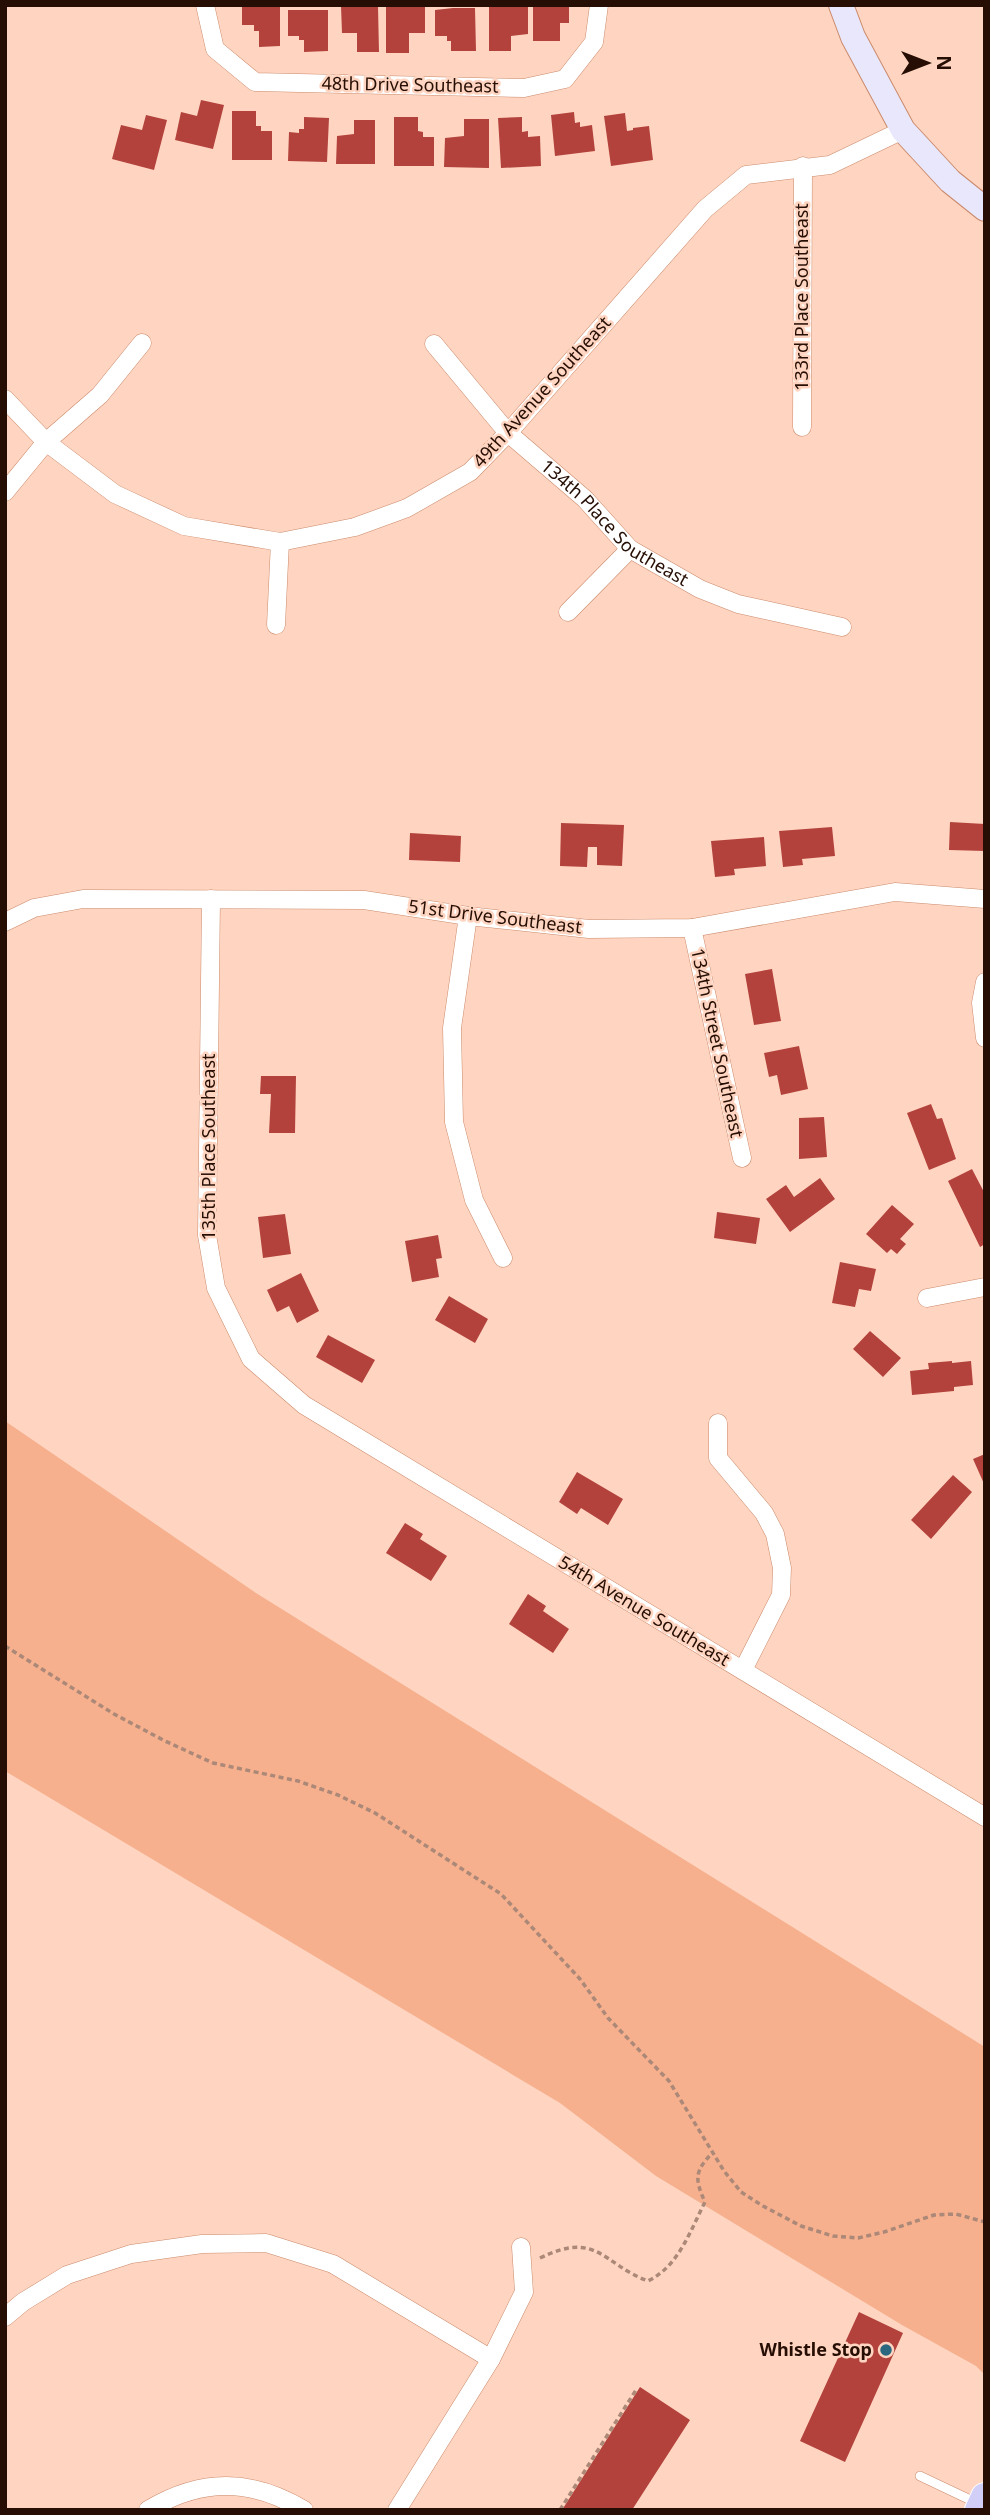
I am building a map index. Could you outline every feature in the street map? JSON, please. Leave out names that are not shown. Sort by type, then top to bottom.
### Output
[{"type":"main road","points":[[841,5],[853,37],[903,130],[950,181],[985,209]]},
{"type":"street","name":"48th Drive Southeast","points":[[205,5],[215,49],[255,82],[524,88],[565,79],[594,42],[599,5]]},
{"type":"street","name":"49th Avenue Southeast","points":[[5,399],[46,442],[115,494],[184,526],[280,541],[355,527],[407,508],[470,472],[508,433],[705,209],[746,175],[803,166],[830,165],[903,130]]},
{"type":"street","name":"133rd Place Southeast","points":[[802,427],[803,166]]},
{"type":"street","points":[[5,492],[46,442],[100,395],[142,343]]},
{"type":"street","name":"134th Place Southeast","points":[[434,344],[508,433],[585,499],[630,550],[700,589],[738,604],[842,627]]},
{"type":"street","points":[[276,625],[280,541]]},
{"type":"street","points":[[568,612],[630,550]]},
{"type":"street","name":"51st Drive Southeast","points":[[5,922],[34,908],[83,899],[365,900],[468,916],[589,929],[692,928],[895,892],[985,899]]},
{"type":"street","name":"135th Place Southeast","points":[[211,899],[207,1236],[216,1288],[251,1359],[303,1405]]},
{"type":"street","points":[[468,916],[452,1028],[454,1122],[474,1200],[503,1258]]},
{"type":"street","name":"134th Street Southeast","points":[[692,928],[742,1158]]},
{"type":"street","points":[[985,982],[981,1003],[985,1038]]},
{"type":"street","points":[[927,1298],[985,1287]]},
{"type":"street","name":"54th Avenue Southeast","points":[[303,1405],[985,1817]]},
{"type":"street","points":[[718,1423],[718,1458],[764,1513],[775,1534],[782,1567],[781,1595],[743,1670]]},
{"type":"street","points":[[5,2317],[23,2302],[66,2275],[131,2254],[202,2244],[266,2243],[332,2264],[491,2359]]},
{"type":"street","points":[[397,2510],[491,2359],[524,2292],[521,2247]]},
{"type":"street","points":[[153,2507],[170,2497],[206,2486],[241,2486],[281,2496],[304,2510]]},
{"type":"lane","points":[[920,2476],[981,2504]]},
{"type":"path","points":[[5,1646],[114,1714],[213,1763],[298,1781],[375,1812],[501,1894],[580,1979],[608,2018],[669,2081],[741,2192],[762,2206],[801,2226],[833,2236],[858,2238],[934,2215],[956,2214],[985,2222]]},
{"type":"path","points":[[523,2267],[558,2251],[592,2248],[612,2258],[632,2275],[648,2281],[656,2277],[681,2252],[705,2202],[698,2185],[699,2166],[713,2152]]},
{"type":"path","points":[[560,2510],[636,2390]]},
{"type":"shaded area","points":[[5,1421],[256,1593],[985,2047],[985,2375],[976,2366],[902,2325],[656,2176],[560,2103],[5,1771]]},
{"type":"building","points":[[242,5],[280,5],[280,46],[259,47],[259,31],[254,31],[254,25],[242,25]]},
{"type":"building","points":[[386,5],[425,5],[425,33],[409,33],[409,53],[386,53]]},
{"type":"building","points":[[533,5],[569,5],[569,23],[560,23],[560,41],[533,41]]},
{"type":"building","points":[[341,6],[378,6],[379,52],[357,52],[357,33],[342,33]]},
{"type":"building","points":[[489,6],[528,6],[528,34],[511,36],[511,51],[489,51]]},
{"type":"building","points":[[475,8],[476,51],[451,51],[451,41],[447,41],[447,36],[435,36],[435,10]]},
{"type":"building","points":[[288,10],[328,10],[328,51],[304,52],[304,40],[299,40],[299,36],[288,36]]},
{"type":"building","points":[[201,100],[224,105],[213,149],[175,140],[181,112],[197,116]]},
{"type":"building","points":[[232,111],[256,111],[256,126],[261,126],[261,131],[272,131],[272,160],[232,160]]},
{"type":"building","points":[[574,112],[575,123],[580,122],[580,127],[592,125],[595,151],[555,156],[551,115]]},
{"type":"building","points":[[625,113],[627,131],[649,126],[653,160],[611,166],[604,116]]},
{"type":"building","points":[[146,115],[167,120],[154,170],[112,159],[121,125],[142,130]]},
{"type":"building","points":[[304,117],[329,118],[327,162],[288,161],[289,132],[299,133],[299,129],[304,129]]},
{"type":"building","points":[[394,117],[418,117],[418,131],[423,132],[423,137],[434,137],[434,166],[394,166]]},
{"type":"building","points":[[522,117],[522,132],[528,131],[528,137],[540,136],[541,166],[501,168],[498,118]]},
{"type":"building","points":[[464,119],[489,119],[489,168],[444,167],[445,138],[464,136]]},
{"type":"building","points":[[354,120],[375,120],[375,164],[336,164],[337,136],[354,134]]},
{"type":"building","points":[[950,822],[985,824],[985,851],[949,850]]},
{"type":"building","points":[[561,823],[624,825],[622,866],[597,865],[597,847],[588,847],[587,867],[560,866]]},
{"type":"building","points":[[832,827],[835,856],[802,859],[803,865],[783,867],[779,831]]},
{"type":"building","points":[[410,833],[461,836],[460,862],[409,860]]},
{"type":"building","points":[[764,837],[766,866],[734,869],[735,875],[715,877],[711,841]]},
{"type":"building","points":[[772,969],[781,1021],[754,1025],[745,974]]},
{"type":"building","points":[[799,1046],[808,1089],[781,1095],[777,1075],[769,1077],[764,1053]]},
{"type":"building","points":[[261,1076],[296,1076],[295,1133],[269,1133],[271,1094],[260,1094]]},
{"type":"building","points":[[931,1104],[937,1119],[942,1118],[956,1159],[929,1170],[907,1113]]},
{"type":"building","points":[[824,1117],[827,1157],[799,1159],[799,1118]]},
{"type":"building","points":[[972,1169],[985,1194],[985,1244],[980,1247],[948,1181]]},
{"type":"building","points":[[820,1178],[835,1199],[790,1232],[766,1199],[786,1185],[794,1197]]},
{"type":"building","points":[[892,1205],[914,1224],[900,1239],[906,1244],[897,1254],[891,1249],[887,1253],[866,1234]]},
{"type":"building","points":[[717,1212],[760,1218],[756,1244],[714,1238]]},
{"type":"building","points":[[285,1214],[291,1254],[263,1258],[258,1217]]},
{"type":"building","points":[[438,1235],[442,1258],[436,1259],[439,1277],[412,1282],[405,1241]]},
{"type":"building","points":[[840,1262],[876,1269],[871,1291],[859,1289],[855,1307],[832,1303]]},
{"type":"building","points":[[301,1273],[319,1311],[297,1323],[289,1306],[277,1312],[267,1290]]},
{"type":"building","points":[[449,1296],[488,1319],[475,1343],[435,1320]]},
{"type":"building","points":[[870,1331],[901,1358],[883,1377],[853,1349]]},
{"type":"building","points":[[328,1335],[375,1360],[362,1383],[316,1357]]},
{"type":"building","points":[[971,1361],[973,1385],[954,1387],[954,1391],[912,1395],[910,1371],[929,1369],[928,1363]]},
{"type":"building","points":[[985,1454],[985,1486],[973,1459]]},
{"type":"building","points":[[577,1472],[623,1499],[608,1525],[581,1508],[577,1514],[559,1502]]},
{"type":"building","points":[[953,1475],[972,1492],[931,1539],[911,1520]]},
{"type":"building","points":[[405,1523],[423,1534],[420,1539],[447,1556],[431,1581],[386,1553]]},
{"type":"building","points":[[528,1594],[546,1606],[543,1611],[569,1629],[553,1653],[509,1624]]},
{"type":"building","points":[[859,2312],[903,2333],[845,2462],[800,2441]]},
{"type":"building","points":[[640,2387],[690,2420],[632,2510],[562,2510]]},
{"type":"place","name":"Whistle Stop","points":[[886,2350]]}]
